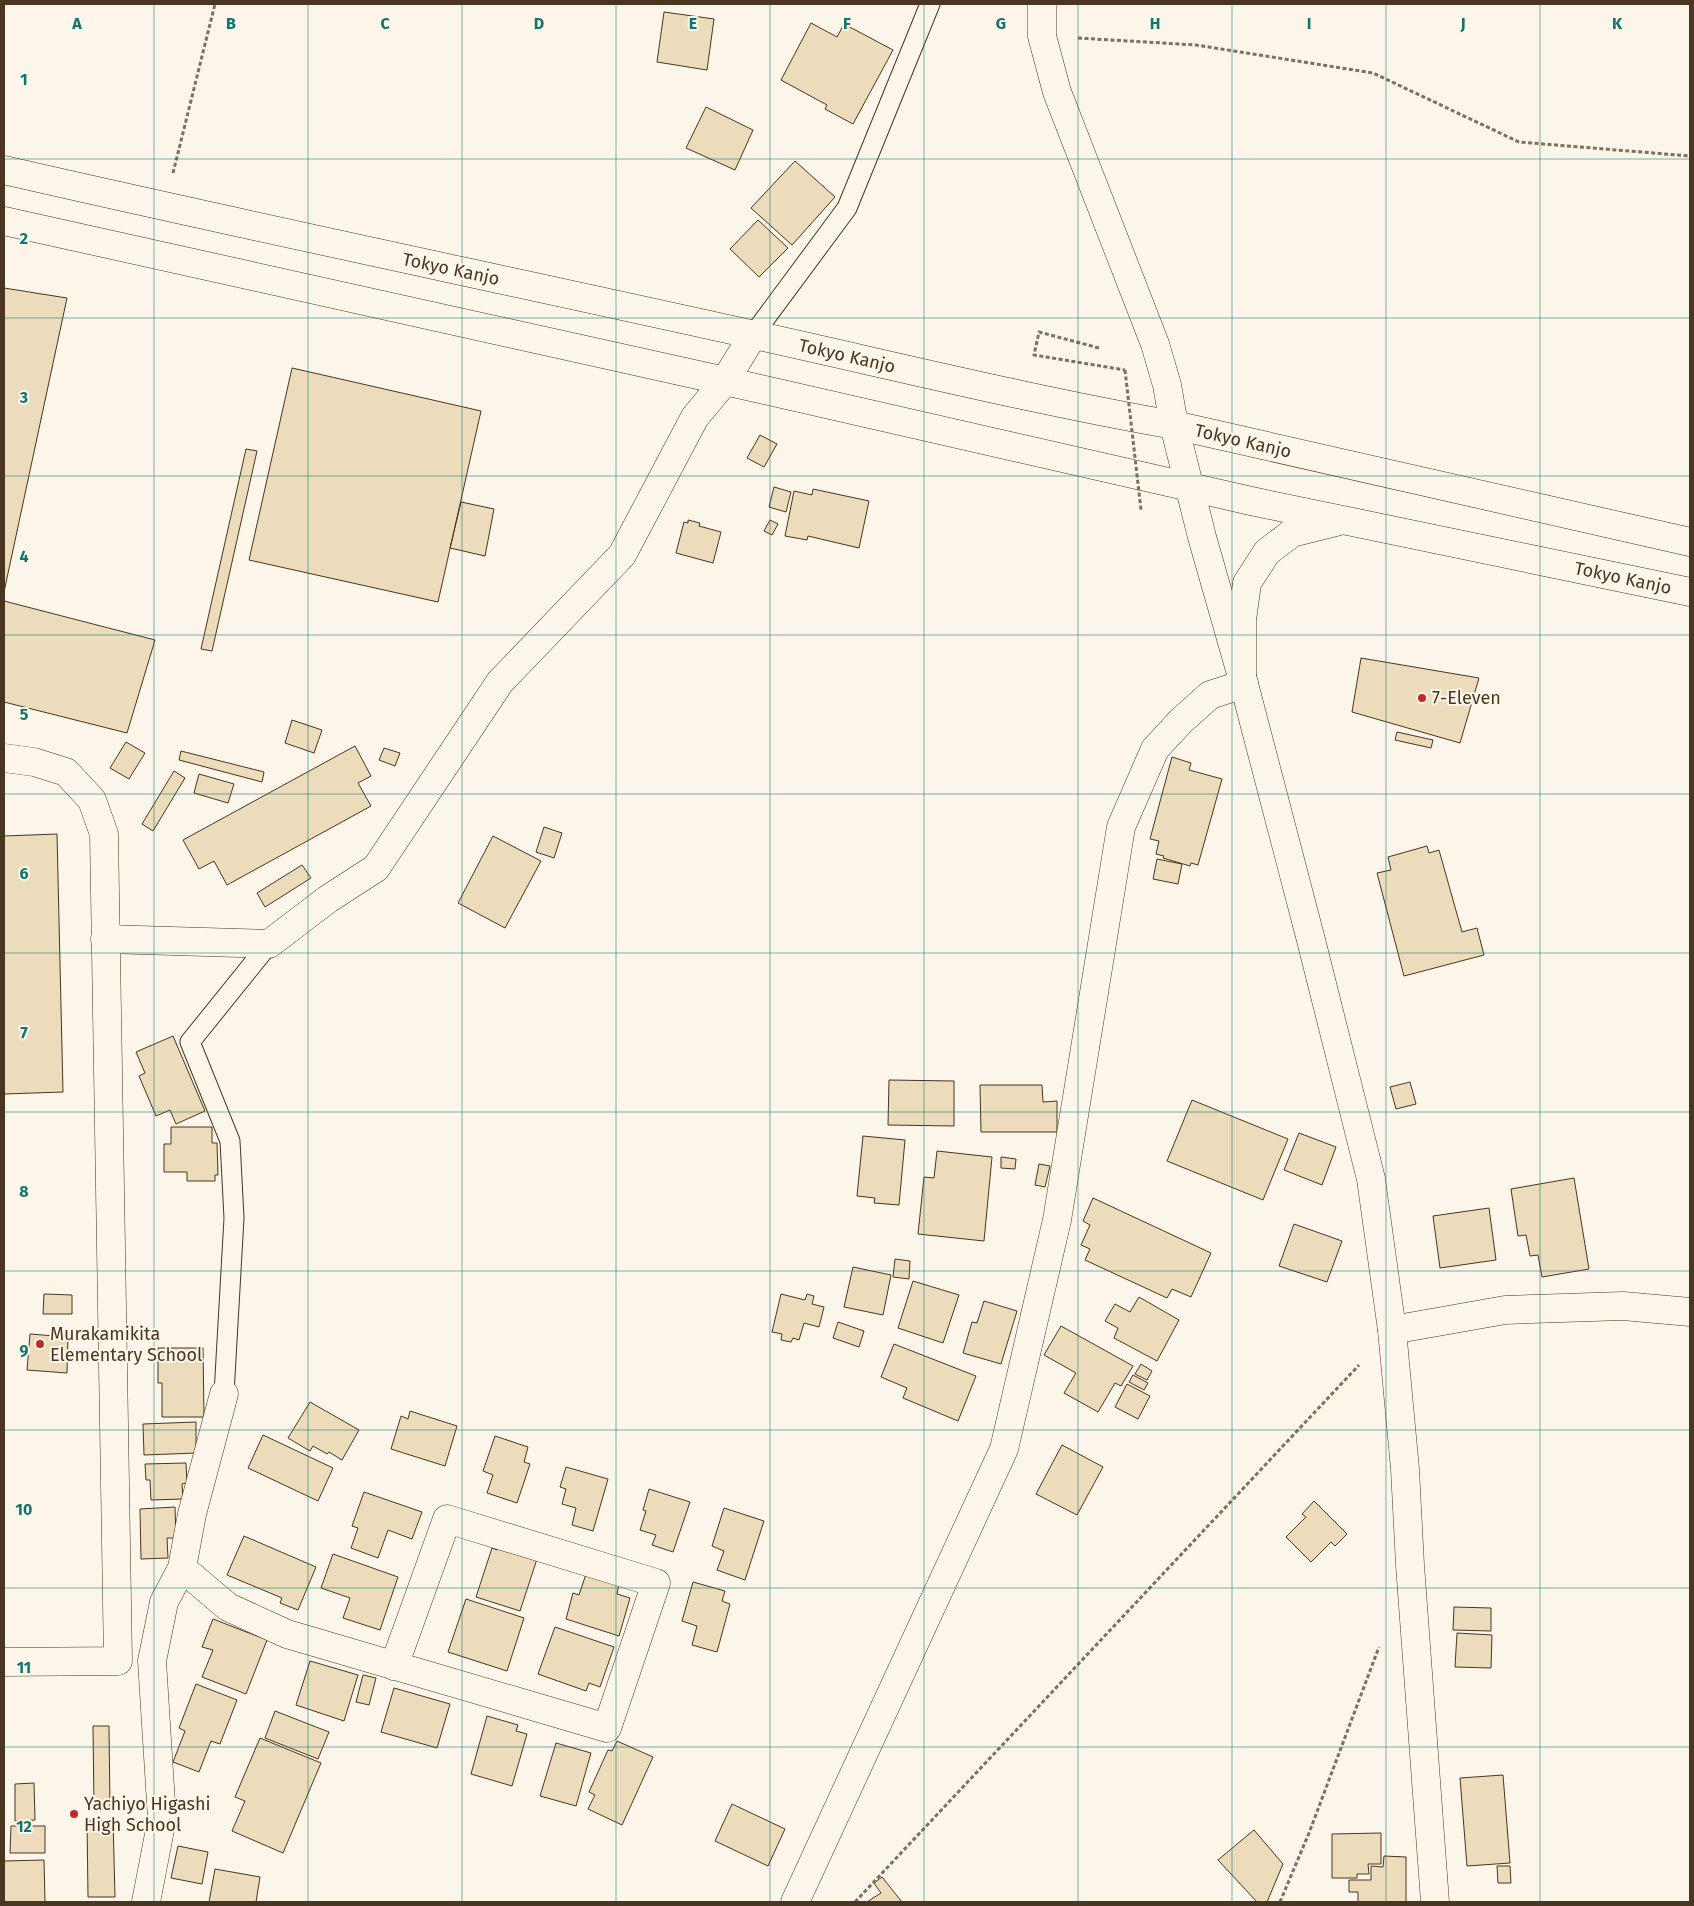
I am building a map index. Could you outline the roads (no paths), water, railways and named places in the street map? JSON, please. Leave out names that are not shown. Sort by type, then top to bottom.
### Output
[{"type":"main road","points":[[1042,4],[1042,36],[1057,92],[1155,344],[1190,488],[1311,940],[1371,1179],[1392,1330],[1405,1469],[1434,1902]]},
{"type":"main road","name":"Tokyo Kanjo","points":[[4,170],[165,207],[753,334],[885,366],[1120,416],[1174,425],[1690,542]]},
{"type":"main road","name":"Tokyo Kanjo","points":[[4,221],[726,381],[1190,488],[1690,592]]},
{"type":"main road","points":[[105,939],[269,944],[328,899],[376,868],[500,682],[622,555],[695,417],[726,381],[753,334]]},
{"type":"main road","points":[[1243,681],[1242,620],[1247,583],[1267,552],[1292,533],[1342,520]]},
{"type":"main road","points":[[795,1902],[1004,1449],[1057,1220],[1121,827],[1155,750],[1181,720],[1210,695],[1243,681]]},
{"type":"main road","points":[[4,758],[34,762],[66,772],[92,800],[104,834],[118,1661]]},
{"type":"main road","points":[[1392,1330],[1505,1310],[1623,1306],[1690,1312]]},
{"type":"main road","points":[[146,1902],[162,1819],[152,1661],[164,1602],[182,1568],[192,1514],[224,1394]]},
{"type":"main road","points":[[182,1568],[228,1607],[278,1630],[394,1666],[607,1728],[656,1583],[447,1519],[394,1666]]},
{"type":"main road","points":[[4,1662],[152,1661]]},
{"type":"lane","points":[[753,334],[847,208],[930,4]]},
{"type":"lane","points":[[224,1394],[234,1218],[230,1141],[190,1042],[269,944]]},
{"type":"place","name":"7-Eleven","points":[[1422,698]]},
{"type":"place","name":"Murakamikita Elementary School","points":[[40,1344]]},
{"type":"place","name":"Yachiyo Higashi High School","points":[[74,1814]]}]
